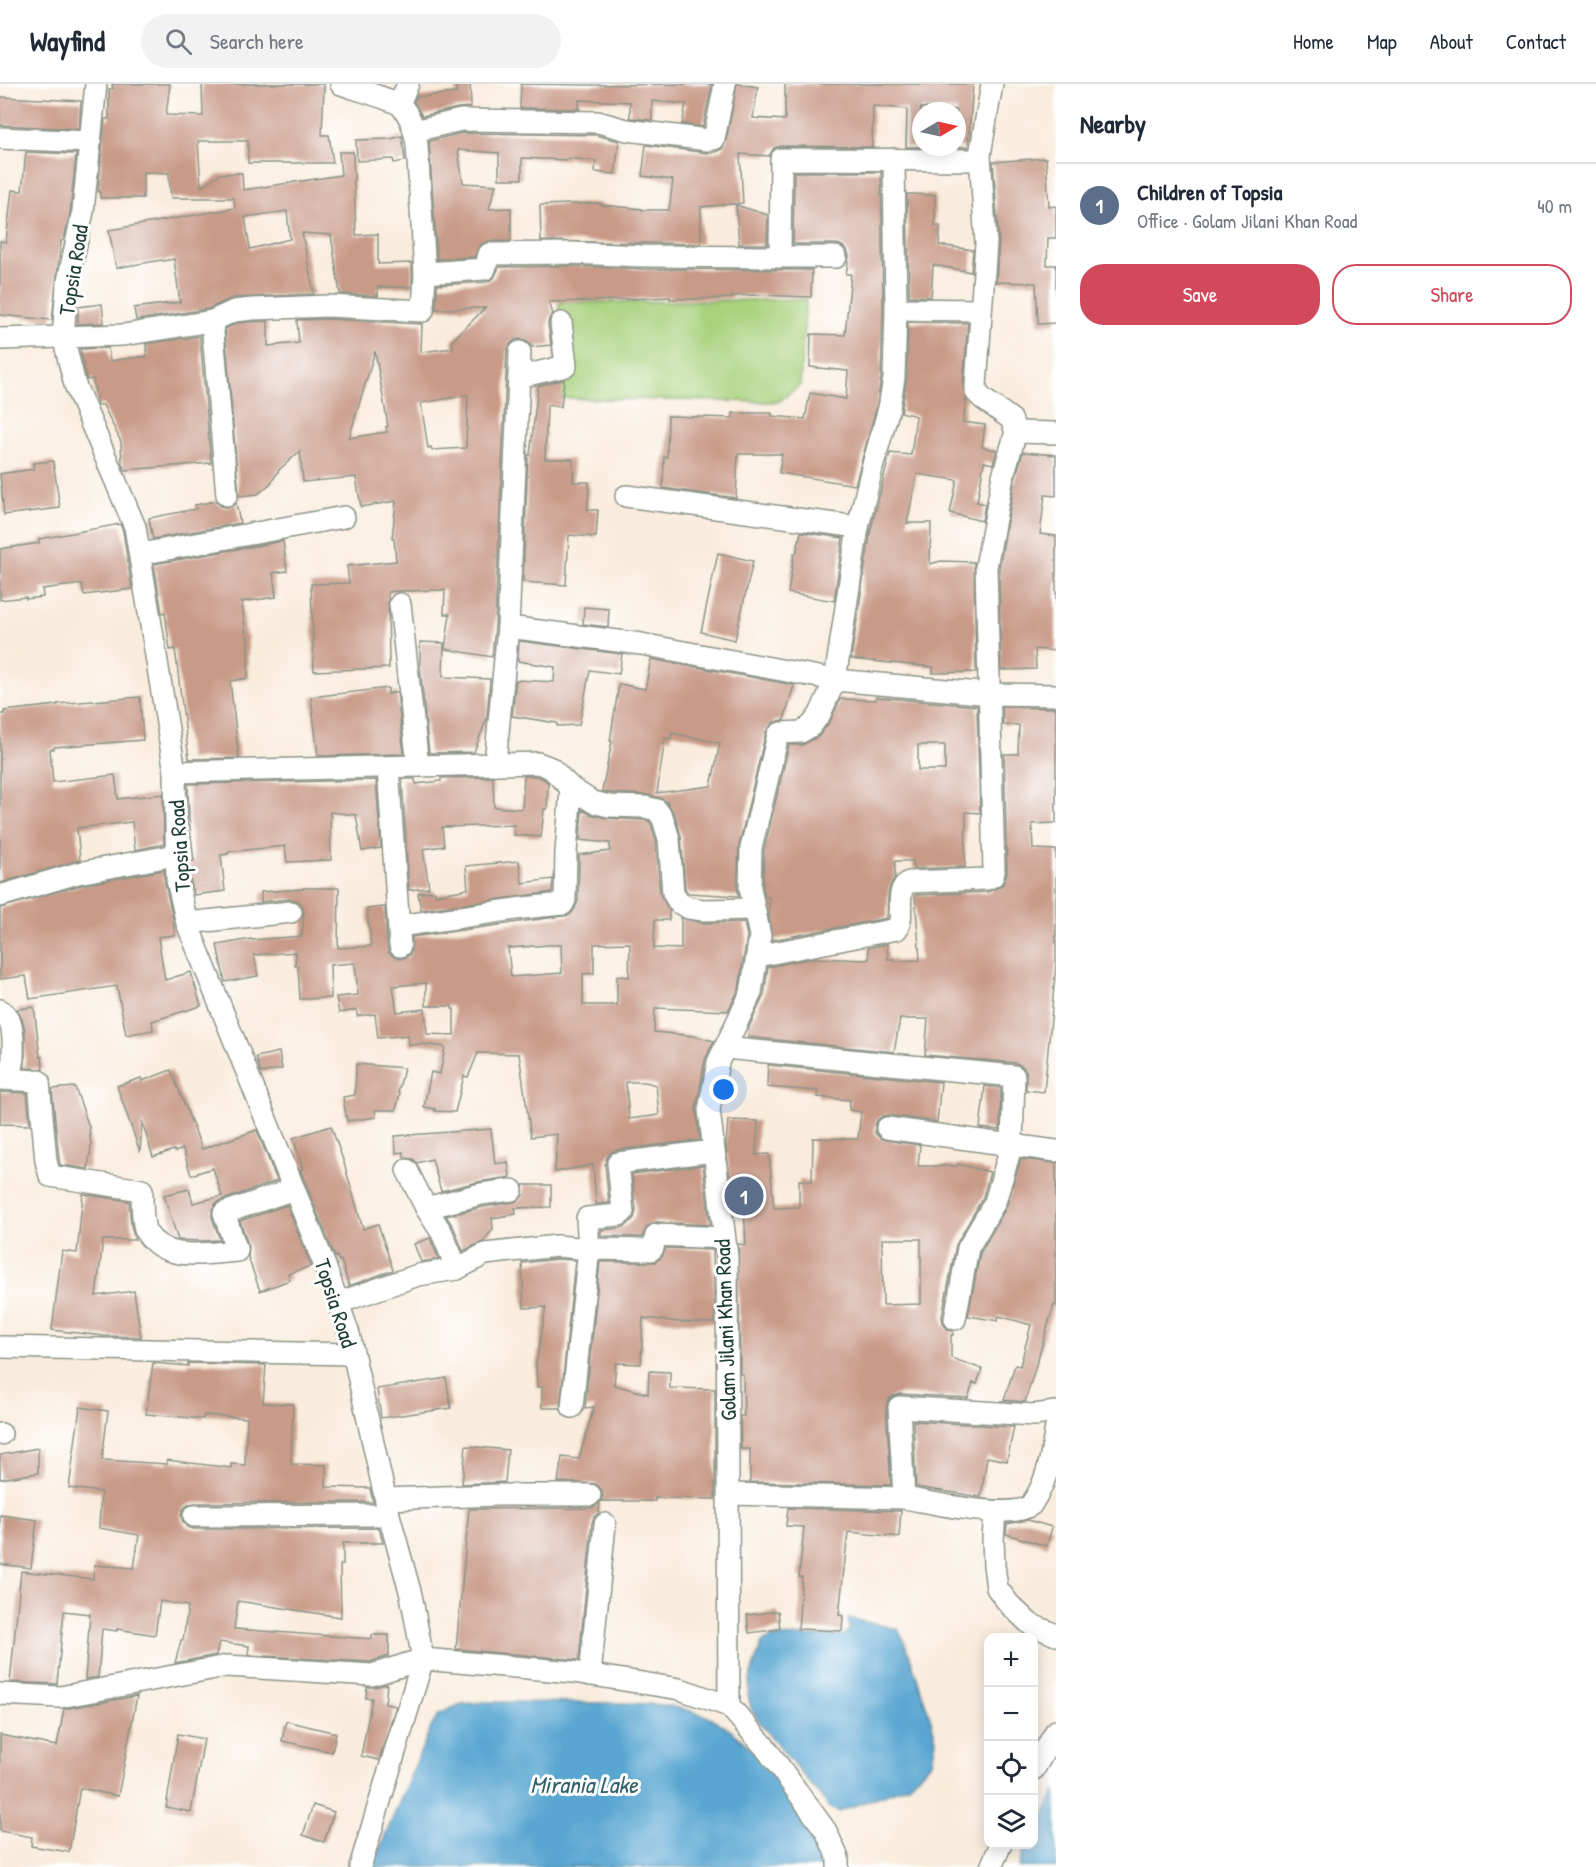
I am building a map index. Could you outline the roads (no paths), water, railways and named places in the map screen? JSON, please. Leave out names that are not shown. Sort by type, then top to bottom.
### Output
[{"type":"street","name":"Topsia Road","points":[[96,84],[83,211],[67,286],[63,336],[75,385],[135,527],[175,772],[177,880],[187,923],[326,1266],[349,1334],[387,1507],[411,1595],[423,1659]]},
{"type":"street","points":[[0,339],[123,335],[212,321],[234,312],[253,309],[328,306],[423,311],[425,273],[417,145],[414,131],[409,118],[399,104],[341,84]]},
{"type":"street","points":[[399,104],[408,84]]},
{"type":"street","points":[[414,131],[461,120],[598,122],[627,130],[714,140],[725,84]]},
{"type":"street","points":[[757,956],[897,928],[900,923],[901,891],[909,882],[987,879],[993,876],[995,867],[986,567],[1003,476],[1016,432],[1011,419],[976,392],[986,243],[980,160],[992,84]]},
{"type":"street","points":[[0,138],[90,142]]},
{"type":"street","points":[[780,257],[781,159],[980,160]]},
{"type":"street","points":[[836,680],[858,527],[889,408],[894,378],[896,309],[894,159]]},
{"type":"street","points":[[425,273],[485,269],[489,254],[836,257]]},
{"type":"street","points":[[896,309],[981,310]]},
{"type":"street","points":[[212,321],[227,495]]},
{"type":"street","points":[[519,376],[566,366],[561,323]]},
{"type":"street","points":[[495,764],[508,627],[520,352]]},
{"type":"street","points":[[1016,432],[1056,433]]},
{"type":"street","points":[[626,496],[858,527]]},
{"type":"street","points":[[140,554],[344,517]]},
{"type":"street","points":[[400,604],[418,766]]},
{"type":"street","points":[[508,627],[641,644],[836,680],[991,694],[1056,695]]},
{"type":"street","name":"Golam Jilani Khan Road","points":[[729,1706],[727,1256],[709,1110],[718,1062],[751,993],[760,936],[750,888],[751,848],[778,735],[801,732],[811,726],[820,714],[836,680]]},
{"type":"street","points":[[175,772],[538,763],[551,768],[571,788],[592,802],[609,806],[645,807],[657,810],[663,819],[669,839],[673,893],[679,903],[689,908],[703,910],[754,909]]},
{"type":"street","points":[[388,767],[400,936],[523,908],[563,904],[571,788]]},
{"type":"street","points":[[0,896],[78,873],[176,855]]},
{"type":"street","points":[[187,923],[291,912]]},
{"type":"street","points":[[0,1010],[9,1016],[13,1030],[6,1079],[39,1081],[46,1161],[50,1176],[142,1190],[145,1231],[160,1246],[179,1254],[237,1251],[224,1213],[294,1189]]},
{"type":"street","points":[[725,1048],[1014,1076],[1012,1144],[995,1202],[968,1248],[955,1319]]},
{"type":"street","points":[[887,1128],[1012,1144],[1055,1144]]},
{"type":"street","points":[[572,1407],[589,1249],[587,1218],[619,1215],[622,1212],[618,1163],[713,1151]]},
{"type":"street","points":[[407,1170],[426,1208],[442,1233],[457,1269]]},
{"type":"street","points":[[426,1208],[481,1194],[512,1190]]},
{"type":"street","points":[[338,1303],[418,1275],[457,1269],[485,1254],[557,1246],[651,1250],[656,1235],[724,1238]]},
{"type":"street","points":[[0,1347],[353,1354]]},
{"type":"street","points":[[904,1498],[899,1407],[1034,1415],[1056,1412]]},
{"type":"street","points":[[729,1494],[904,1498],[995,1512],[1018,1510],[1031,1504],[1042,1485],[1051,1461],[1056,1427]]},
{"type":"street","points":[[195,1516],[387,1507],[498,1495],[590,1495]]},
{"type":"street","points":[[995,1512],[994,1565],[997,1588],[1009,1604],[1030,1624],[1056,1635]]},
{"type":"street","points":[[590,1675],[605,1524]]},
{"type":"street","points":[[0,1694],[60,1697],[227,1665],[372,1675],[423,1659],[590,1675],[680,1689],[729,1706],[765,1747],[826,1831],[838,1857],[838,1867]]},
{"type":"street","points":[[360,1867],[423,1659]]},
{"type":"street","points":[[1038,1762],[1056,1731]]},
{"type":"street","points":[[991,1867],[999,1849]]},
{"type":"water","points":[[848,1618],[898,1629],[909,1653],[936,1740],[932,1762],[909,1785],[839,1812],[830,1808],[764,1728],[751,1709],[748,1695],[751,1674],[762,1643],[771,1637],[844,1635],[849,1630]]},
{"type":"water","name":"Mirania Lake","points":[[486,1702],[653,1704],[685,1709],[716,1721],[735,1734],[753,1751],[798,1805],[819,1844],[822,1867],[372,1867],[431,1727],[439,1714],[461,1704]]},
{"type":"water","points":[[1056,1791],[1056,1867],[1019,1867],[1025,1849],[1038,1849],[1038,1825]]},
{"type":"place","name":"Children of Topsia","points":[[744,1196]]}]
